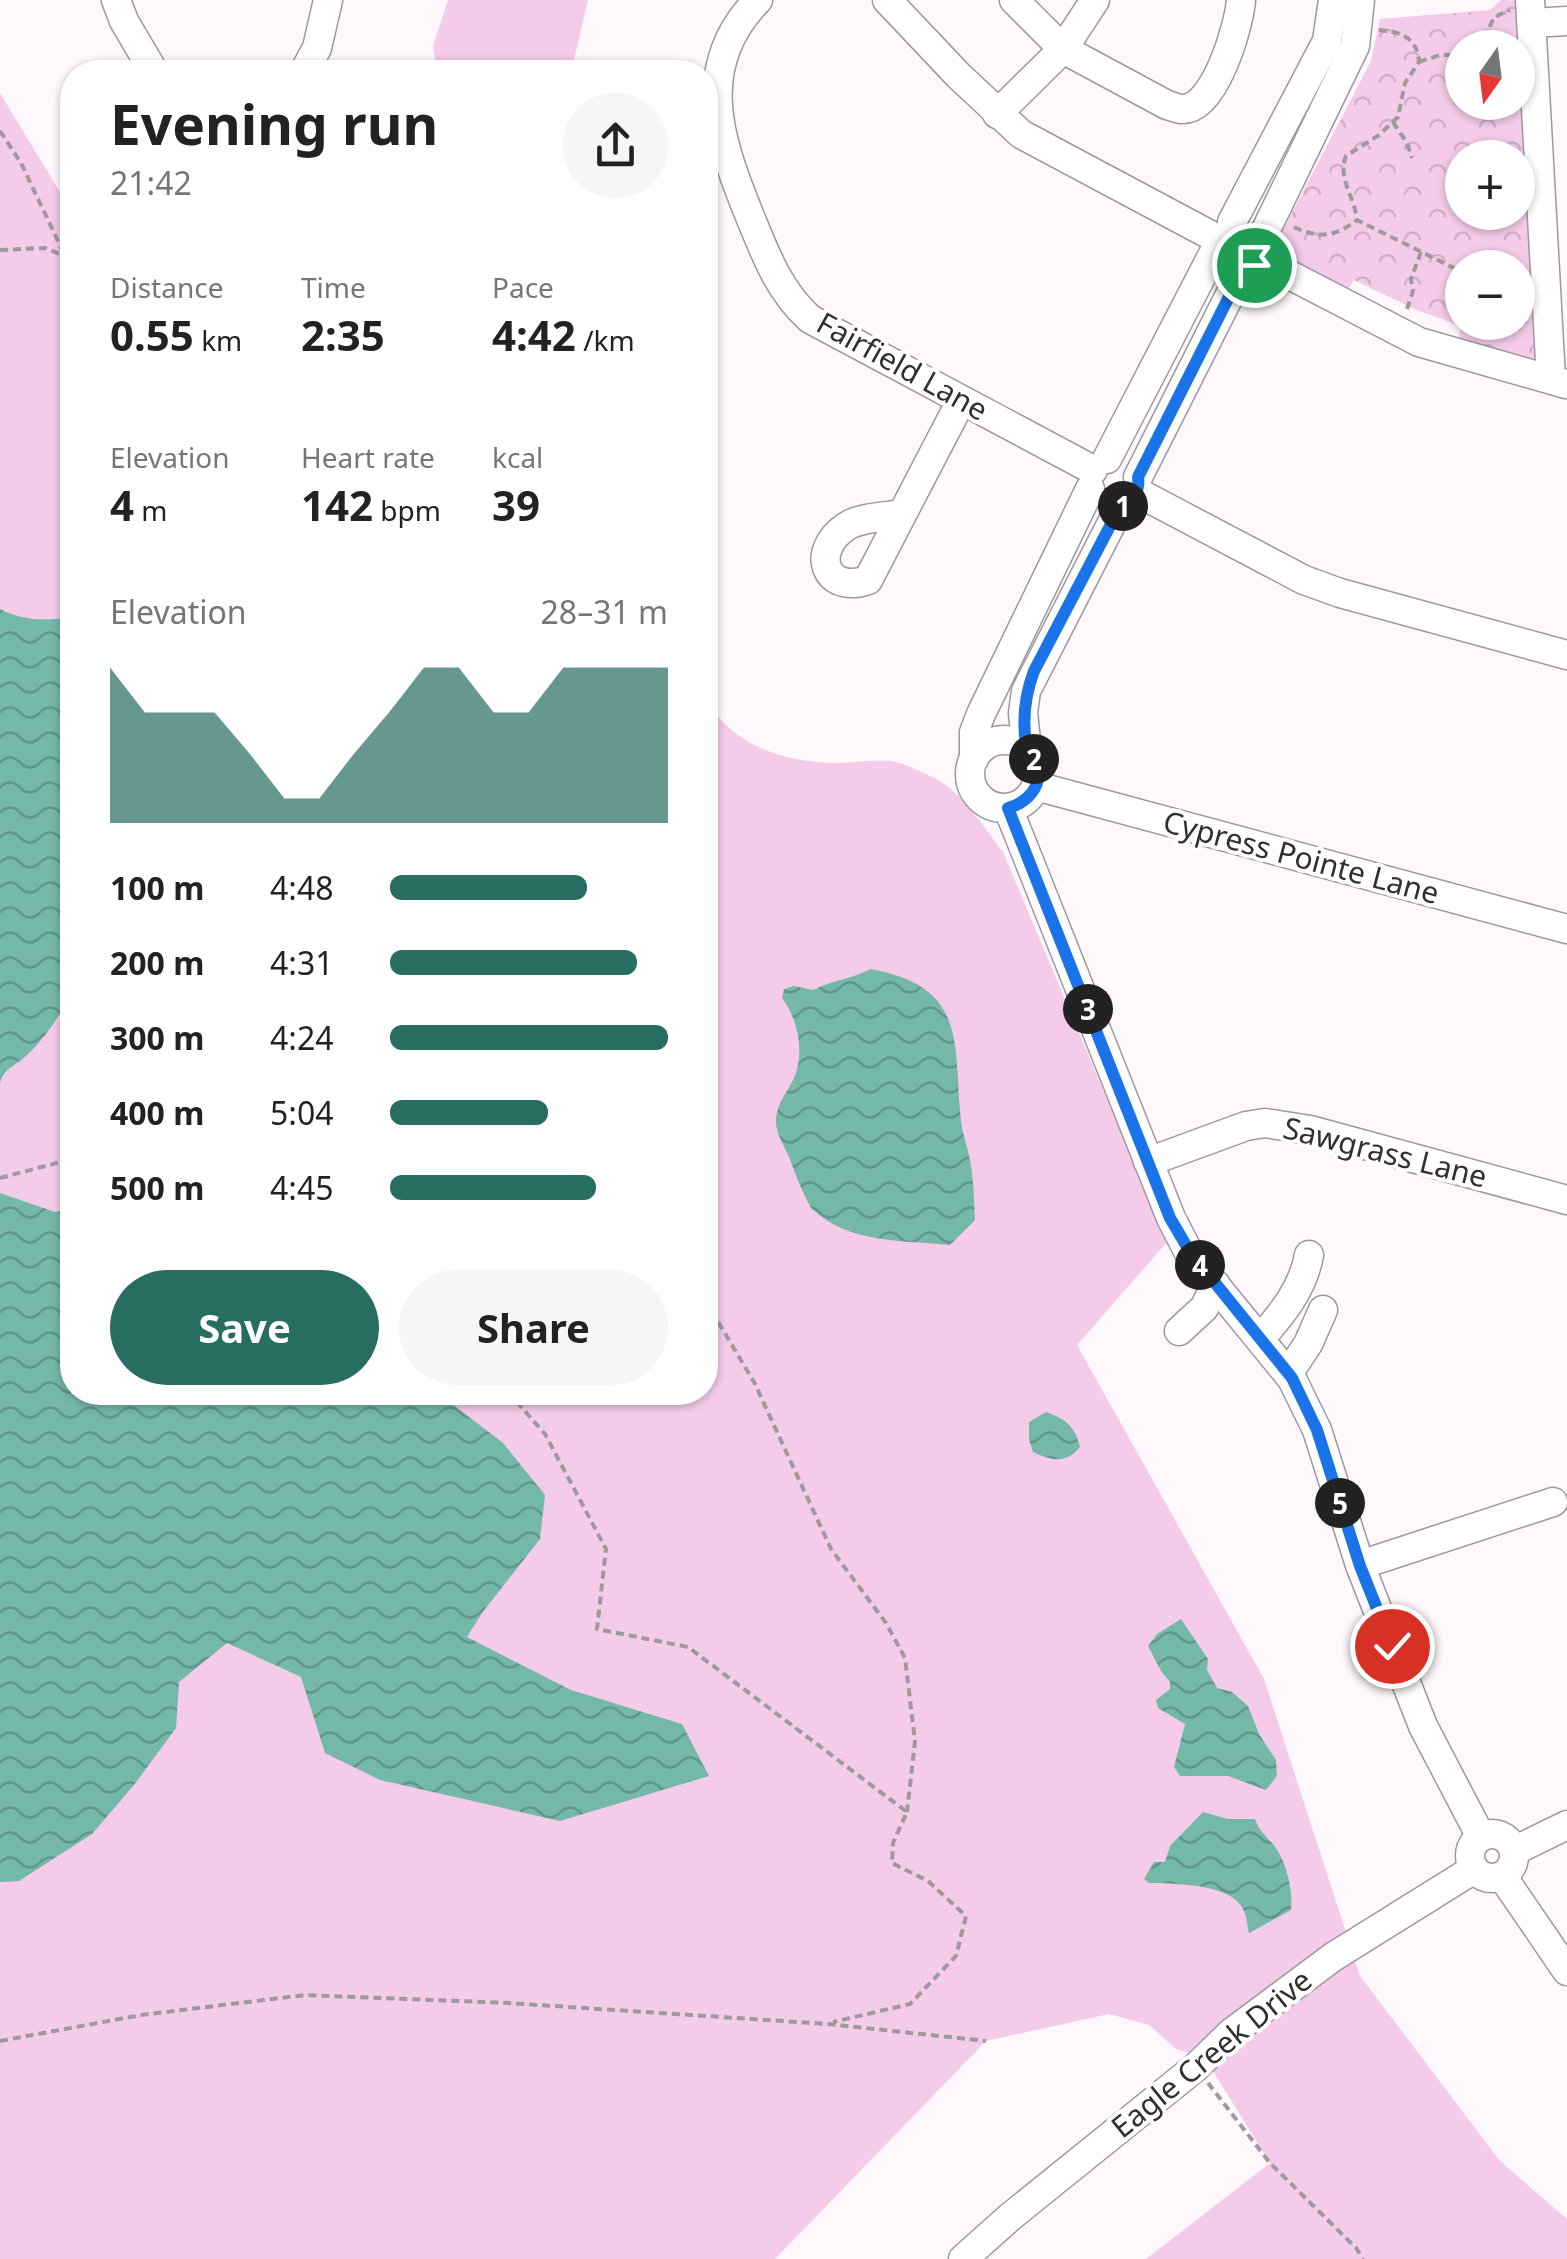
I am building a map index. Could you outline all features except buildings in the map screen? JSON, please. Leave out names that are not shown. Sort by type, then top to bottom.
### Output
[{"type":"street","points":[[116,0],[148,60]]},
{"type":"street","points":[[311,60],[318,48],[328,0]]},
{"type":"street","name":"Fairfield Lane","points":[[718,83],[726,51],[745,14],[758,0]]},
{"type":"street","points":[[887,0],[1021,134],[1220,238]]},
{"type":"street","points":[[1014,0],[1064,49],[1184,110],[1207,94],[1234,40],[1241,0]]},
{"type":"street","points":[[997,114],[1064,49],[1096,0]]},
{"type":"street","points":[[974,758],[974,732],[981,714],[1097,473],[1327,42],[1333,0]]},
{"type":"street","points":[[1220,238],[1247,224],[1259,247],[1396,332],[1450,352],[1559,382],[1531,11],[1567,21]]},
{"type":"street","points":[[1027,750],[1004,740],[982,749],[974,758],[970,768],[973,789],[988,804],[1008,808],[1026,801],[1036,786],[1037,766],[1027,750],[1026,691],[1259,247],[1347,64],[1360,14]]},
{"type":"street","name":"Fairfield Lane","points":[[718,118],[727,159],[772,269],[788,296],[810,319],[1097,473]]},
{"type":"street","points":[[1220,238],[1221,266],[1259,247]]},
{"type":"street","points":[[902,514],[961,401]]},
{"type":"street","points":[[1097,473],[1129,464],[1132,492]]},
{"type":"street","points":[[1097,473],[1098,502],[1132,492],[1304,580],[1567,655]]},
{"type":"street","name":"Cypress Pointe Lane","points":[[1036,786],[1567,929]]},
{"type":"street","points":[[1008,808],[1170,1218],[1190,1252],[1288,1374],[1317,1430],[1360,1566],[1423,1726],[1482,1837]]},
{"type":"street","name":"Sawgrass Lane","points":[[1148,1162],[1246,1126],[1265,1123],[1310,1130],[1567,1200]]},
{"type":"street","points":[[1260,1339],[1292,1300],[1307,1270],[1309,1255]]},
{"type":"street","points":[[1179,1331],[1204,1308],[1216,1285]]},
{"type":"street","points":[[1288,1374],[1308,1344],[1323,1310]]},
{"type":"street","points":[[1360,1566],[1553,1502]]},
{"type":"street","points":[[1567,1825],[1508,1864],[1486,1878],[1474,1869],[1470,1852],[1482,1837],[1501,1836],[1508,1864],[1567,1971]]},
{"type":"street","name":"Eagle Creek Drive","points":[[963,2259],[1196,2067],[1231,2033],[1332,1957],[1474,1869]]},
{"type":"path","points":[[1487,30],[1499,12],[1531,11]]},
{"type":"path","points":[[1360,14],[1406,36],[1416,47],[1419,62]]},
{"type":"path","points":[[1357,220],[1343,174],[1346,156],[1393,122],[1402,107],[1405,82],[1419,62],[1445,55]]},
{"type":"path","points":[[1393,122],[1412,158]]},
{"type":"path","points":[[0,132],[21,163],[60,245]]},
{"type":"path","points":[[1259,247],[1306,233],[1339,233],[1357,220]]},
{"type":"path","points":[[1357,220],[1445,264]]},
{"type":"path","points":[[0,250],[46,248],[60,254]]},
{"type":"path","points":[[1396,332],[1411,300],[1411,280],[1421,252]]},
{"type":"path","points":[[0,1178],[60,1162]]},
{"type":"path","points":[[718,1322],[754,1382],[831,1548],[886,1623],[905,1658],[916,1740],[907,1812],[892,1842],[892,1864],[928,1881],[966,1916],[956,1956],[910,2004],[828,2024]]},
{"type":"path","points":[[519,1405],[545,1434],[606,1549],[597,1629],[688,1647],[907,1812]]},
{"type":"path","points":[[0,2040],[140,2015],[305,1995],[508,2003],[828,2024],[986,2041]]},
{"type":"path","points":[[1196,2067],[1270,2164],[1356,2248],[1362,2259]]},
{"type":"green space","points":[[448,0],[588,0],[574,60],[435,60],[433,46]]},
{"type":"green space","points":[[1501,0],[1522,0],[1523,30],[1445,30],[1445,120],[1527,120],[1528,140],[1445,140],[1445,230],[1532,230],[1533,250],[1445,250],[1445,320],[1354,280],[1347,291],[1313,277],[1293,264],[1282,245],[1282,232],[1371,61],[1380,19],[1490,10]]},
{"type":"green space","points":[[0,93],[60,192],[60,1405],[718,1405],[718,716],[743,738],[778,754],[816,762],[890,761],[944,784],[972,811],[1003,852],[1167,1242],[1077,1345],[1264,1679],[1360,1976],[1500,2161],[1567,2219],[1567,2259],[1146,2259],[1270,2163],[1198,2047],[1189,2053],[1176,2049],[1149,2025],[1109,2014],[986,2041],[775,2259],[0,2259]]},
{"type":"green space","points":[[1535,309],[1537,357],[1508,358],[1462,340],[1535,340]]},
{"type":"water","points":[[0,609],[32,619],[60,618],[60,1014],[43,1038],[7,1070],[0,1083]]},
{"type":"water","points":[[871,969],[902,977],[925,989],[940,1004],[949,1022],[955,1043],[975,1220],[950,1245],[877,1238],[843,1229],[827,1220],[810,1206],[777,1131],[778,1107],[794,1078],[799,1058],[796,1026],[782,998],[784,989],[794,986],[813,990]]},
{"type":"water","points":[[0,1193],[60,1211],[60,1405],[454,1405],[503,1443],[545,1495],[540,1539],[467,1637],[571,1690],[682,1724],[709,1776],[560,1821],[380,1780],[325,1753],[301,1677],[227,1643],[179,1682],[176,1728],[92,1834],[19,1881],[0,1882]]},
{"type":"water","points":[[1046,1412],[1064,1421],[1075,1434],[1080,1447],[1069,1456],[1053,1459],[1033,1452],[1029,1422]]},
{"type":"water","points":[[1181,1619],[1208,1659],[1207,1670],[1217,1688],[1232,1692],[1248,1706],[1259,1734],[1276,1760],[1277,1776],[1266,1790],[1228,1776],[1180,1776],[1174,1767],[1185,1724],[1158,1708],[1156,1700],[1170,1689],[1170,1682],[1148,1646],[1157,1634]]},
{"type":"water","points":[[1203,1812],[1228,1819],[1255,1819],[1282,1859],[1291,1910],[1249,1933],[1243,1909],[1227,1894],[1186,1885],[1149,1883],[1144,1879],[1154,1862],[1165,1862],[1170,1846]]},
{"type":"route","points":[[1254,265],[1242,271],[1138,477],[1137,492],[1120,507],[1034,671],[1026,691],[1024,713],[1027,750],[1038,776],[1026,801],[1008,808],[1170,1218],[1190,1252],[1292,1378],[1317,1430],[1360,1566],[1392,1646]]}]
